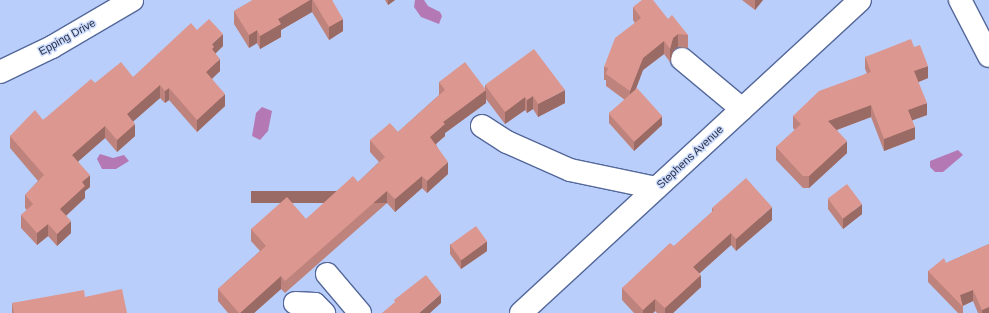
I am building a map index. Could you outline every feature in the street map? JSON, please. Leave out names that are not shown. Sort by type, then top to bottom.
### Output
[{"type":"street","name":"Epping Drive","points":[[0,72],[52,47],[132,0]]},
{"type":"street","name":"Stephens Avenue","points":[[520,313],[860,0]]},
{"type":"street","points":[[960,0],[989,56]]},
{"type":"street","points":[[682,59],[742,109]]},
{"type":"street","points":[[482,126],[507,142],[570,170],[656,188]]},
{"type":"street","points":[[327,274],[360,313]]},
{"type":"street","points":[[295,303],[315,304],[324,313]]},
{"type":"shaded area","points":[[415,0],[424,0],[428,6],[440,12],[442,16],[439,24],[421,17],[414,7]]},
{"type":"shaded area","points":[[262,107],[272,111],[268,131],[260,140],[252,136],[256,113]]},
{"type":"shaded area","points":[[958,150],[963,155],[943,172],[935,172],[930,167],[930,161]]},
{"type":"shaded area","points":[[100,154],[113,158],[124,155],[129,161],[116,169],[102,169],[97,159]]},
{"type":"building","points":[[253,0],[310,0],[278,19],[281,24],[260,36],[257,30],[249,35],[234,11]]},
{"type":"building","points":[[313,0],[332,0],[343,19],[329,27]]},
{"type":"building","points":[[642,0],[653,0],[668,19],[672,15],[688,35],[678,34],[673,38],[670,49],[664,41],[643,58],[630,91],[606,74],[608,68],[604,67],[615,38],[641,18],[633,7]]},
{"type":"building","points":[[209,19],[223,34],[212,44],[214,47],[212,49],[220,59],[206,72],[225,94],[197,120],[169,88],[165,91],[160,85],[127,114],[135,124],[117,140],[105,126],[72,155],[90,175],[82,182],[85,186],[60,209],[71,221],[57,234],[48,224],[37,233],[21,215],[33,204],[25,195],[44,175],[10,136],[35,110],[43,120],[91,79],[95,83],[121,62],[133,77],[191,23],[197,30]]},
{"type":"building","points":[[911,39],[914,47],[920,45],[928,66],[914,71],[927,103],[908,110],[915,127],[884,139],[871,105],[828,121],[847,141],[809,176],[803,176],[776,147],[801,124],[793,116],[819,91],[871,72],[865,57]]},
{"type":"building","points":[[534,49],[565,90],[538,104],[533,96],[527,100],[525,97],[505,112],[485,85]]},
{"type":"building","points":[[465,62],[486,90],[443,122],[445,124],[430,137],[448,162],[427,181],[422,176],[395,199],[387,191],[285,281],[281,276],[239,313],[218,289],[266,246],[251,229],[287,197],[306,219],[353,176],[358,182],[385,157],[370,140],[390,123],[398,132],[445,90],[439,82]]},
{"type":"building","points":[[637,88],[662,116],[634,142],[609,113]]},
{"type":"building","points":[[746,178],[772,207],[736,239],[731,233],[693,267],[701,275],[665,308],[655,299],[643,310],[622,288],[670,243],[674,246],[714,210],[712,208]]},
{"type":"building","points":[[847,184],[862,204],[843,218],[828,198]]},
{"type":"building","points":[[476,226],[487,241],[461,260],[450,245]]},
{"type":"building","points":[[989,244],[989,307],[982,310],[973,290],[960,295],[963,307],[928,271],[944,258],[946,263]]},
{"type":"building","points":[[426,275],[441,294],[419,313],[382,313],[395,302],[394,300]]},
{"type":"building","points":[[122,289],[127,313],[14,313],[12,303],[84,290],[85,297]]}]
